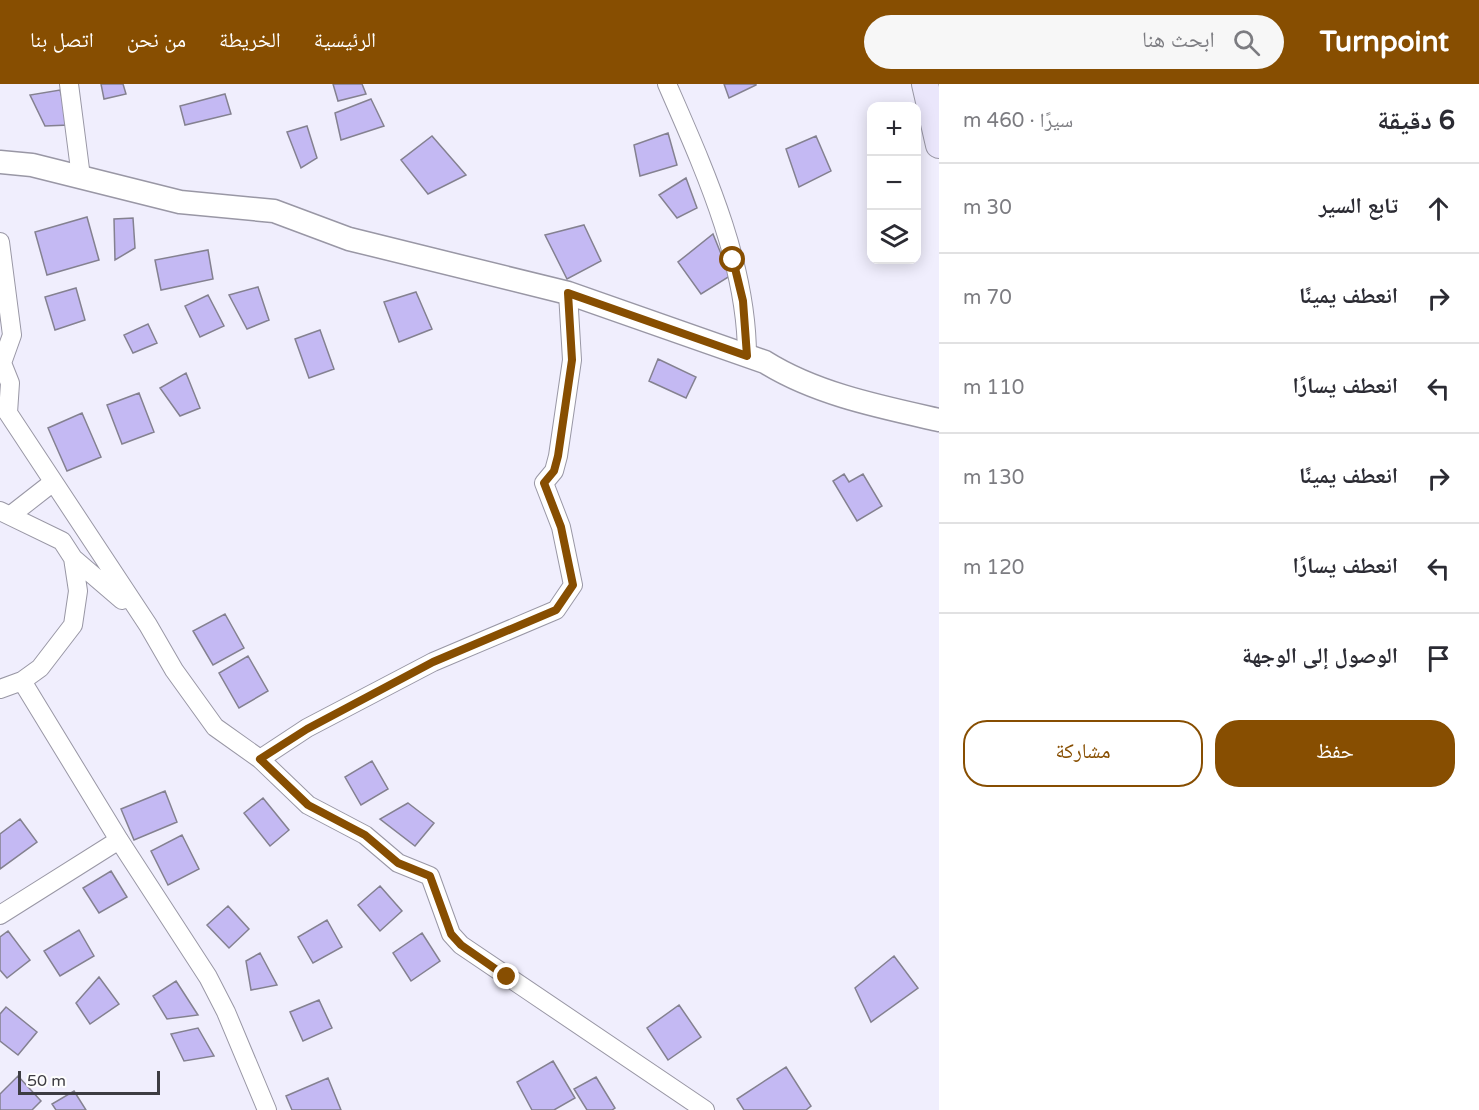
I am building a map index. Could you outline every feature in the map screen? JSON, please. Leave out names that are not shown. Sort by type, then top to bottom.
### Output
[{"type":"main road","points":[[925,84],[939,145]]},
{"type":"street","points":[[69,84],[81,177]]},
{"type":"street","points":[[667,84],[714,201],[733,260],[756,359]]},
{"type":"street","points":[[0,162],[32,165],[180,202],[274,211],[349,239],[568,293],[756,359],[790,378],[896,411],[939,420]]},
{"type":"street","points":[[0,242],[12,335],[2,363],[10,383],[8,413],[52,483],[148,625],[174,670],[215,727],[260,759],[308,805],[365,835],[398,863],[430,876],[451,934],[461,945],[705,1110]]},
{"type":"street","points":[[260,759],[307,729],[433,662],[556,610],[573,585],[561,527],[544,483],[554,471],[558,456],[572,360],[568,293]]},
{"type":"street","points":[[756,359],[795,365],[878,393],[939,404]]},
{"type":"street","points":[[5,513],[52,483]]},
{"type":"street","points":[[5,513],[62,542],[73,558],[105,584],[148,625]]},
{"type":"street","points":[[0,689],[22,681],[40,669],[73,626],[78,591],[73,558]]},
{"type":"street","points":[[22,681],[119,840],[208,977],[226,1012],[267,1110]]},
{"type":"street","points":[[0,915],[119,840]]},
{"type":"building","points":[[101,84],[123,84],[126,94],[104,99]]},
{"type":"building","points":[[333,84],[362,84],[366,94],[338,101]]},
{"type":"building","points":[[724,84],[756,84],[756,85],[729,98]]},
{"type":"building","points":[[60,90],[69,125],[45,126],[30,95]]},
{"type":"building","points":[[225,94],[231,114],[185,125],[180,106]]},
{"type":"building","points":[[371,99],[384,126],[341,140],[335,113]]},
{"type":"building","points":[[307,126],[317,158],[301,168],[287,132]]},
{"type":"building","points":[[668,133],[677,165],[640,176],[634,145]]},
{"type":"building","points":[[432,136],[466,175],[428,194],[401,160]]},
{"type":"building","points":[[816,136],[831,171],[799,187],[786,149]]},
{"type":"building","points":[[686,178],[697,208],[677,218],[659,195]]},
{"type":"building","points":[[87,217],[99,260],[47,275],[35,232]]},
{"type":"building","points":[[133,218],[135,248],[115,260],[114,219]]},
{"type":"building","points":[[584,225],[601,261],[567,279],[545,235]]},
{"type":"building","points":[[713,234],[730,276],[701,294],[678,262]]},
{"type":"building","points":[[208,250],[213,279],[161,290],[155,260]]},
{"type":"building","points":[[258,287],[269,320],[247,329],[229,295]]},
{"type":"building","points":[[76,288],[85,320],[55,330],[45,297]]},
{"type":"building","points":[[416,292],[432,329],[399,342],[384,302]]},
{"type":"building","points":[[208,295],[224,326],[200,337],[185,306]]},
{"type":"building","points":[[148,324],[157,343],[133,353],[124,335]]},
{"type":"building","points":[[320,330],[334,369],[309,378],[295,339]]},
{"type":"building","points":[[658,359],[696,377],[686,398],[649,381]]},
{"type":"building","points":[[186,373],[200,408],[180,416],[160,388]]},
{"type":"building","points":[[139,393],[154,432],[122,444],[107,405]]},
{"type":"building","points":[[82,413],[101,457],[67,471],[48,428]]},
{"type":"building","points":[[844,474],[849,482],[863,474],[882,506],[857,521],[833,481]]},
{"type":"building","points":[[225,614],[244,648],[213,665],[193,631]]},
{"type":"building","points":[[248,656],[268,691],[239,708],[219,673]]},
{"type":"building","points":[[372,761],[388,789],[361,805],[345,777]]},
{"type":"building","points":[[165,791],[177,822],[134,840],[121,809]]},
{"type":"building","points":[[263,798],[289,830],[270,846],[244,813]]},
{"type":"building","points":[[408,803],[434,823],[415,846],[380,819]]},
{"type":"building","points":[[20,819],[37,842],[0,869],[0,834]]},
{"type":"building","points":[[182,835],[199,869],[168,885],[151,851]]},
{"type":"building","points":[[111,871],[127,897],[99,913],[83,888]]},
{"type":"building","points":[[380,886],[402,911],[380,931],[358,905]]},
{"type":"building","points":[[228,906],[249,929],[229,948],[207,925]]},
{"type":"building","points":[[327,920],[342,947],[313,963],[298,937]]},
{"type":"building","points":[[79,930],[94,956],[60,976],[44,951]]},
{"type":"building","points":[[8,931],[30,960],[7,978],[0,970],[0,937]]},
{"type":"building","points":[[422,933],[440,961],[411,981],[393,953]]},
{"type":"building","points":[[260,953],[277,985],[251,990],[246,961]]},
{"type":"building","points":[[894,956],[918,988],[871,1022],[855,988]]},
{"type":"building","points":[[99,977],[119,1004],[90,1024],[76,1003]]},
{"type":"building","points":[[176,981],[198,1015],[167,1019],[153,996]]},
{"type":"building","points":[[319,1000],[332,1028],[303,1041],[290,1012]]},
{"type":"building","points":[[679,1005],[701,1037],[668,1060],[647,1028]]},
{"type":"building","points":[[6,1007],[37,1032],[18,1055],[0,1041],[0,1014]]},
{"type":"building","points":[[198,1028],[214,1056],[184,1061],[171,1034]]},
{"type":"building","points":[[553,1061],[575,1098],[554,1110],[532,1110],[517,1082]]},
{"type":"building","points":[[786,1067],[811,1106],[806,1110],[744,1110],[737,1099]]},
{"type":"building","points":[[18,1076],[41,1101],[32,1110],[0,1110],[0,1094]]},
{"type":"building","points":[[596,1077],[615,1108],[612,1110],[587,1110],[574,1089]]},
{"type":"building","points":[[328,1078],[341,1110],[292,1110],[286,1096]]},
{"type":"building","points":[[74,1091],[86,1110],[56,1110],[52,1104]]},
{"type":"route","points":[[507,977],[461,945],[451,934],[430,876],[398,863],[365,835],[308,805],[260,759],[307,729],[433,662],[556,610],[573,585],[561,527],[544,483],[554,471],[558,456],[572,360],[568,293],[747,356],[747,329],[743,301],[733,260]]}]
